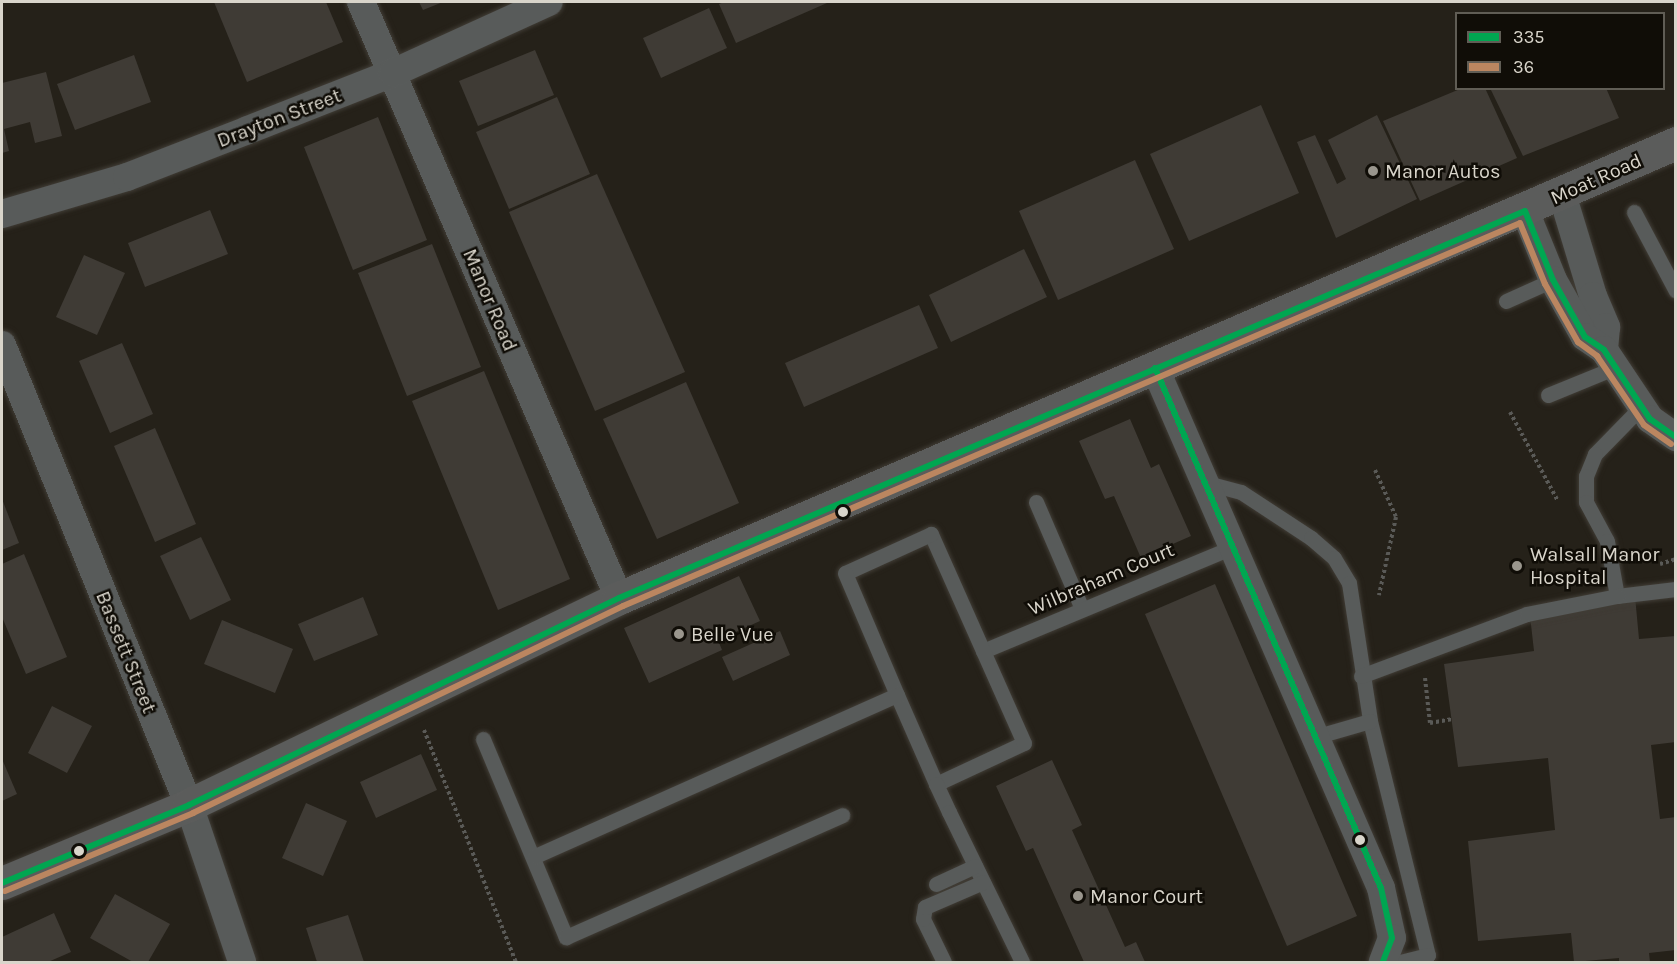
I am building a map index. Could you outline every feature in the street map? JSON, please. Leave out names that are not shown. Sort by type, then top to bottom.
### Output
[{"type":"street","name":"Manor Road","points":[[361,2],[619,598]]},
{"type":"street","name":"Drayton Street","points":[[2,214],[127,177],[393,73],[549,2]]},
{"type":"street","name":"Moat Road","points":[[2,883],[189,805],[410,696],[619,598],[1525,211],[1676,143]]},
{"type":"street","points":[[1562,194],[1593,296],[1606,327],[1609,359]]},
{"type":"street","points":[[1525,211],[1553,280],[1586,337],[1609,359],[1641,407],[1676,437]]},
{"type":"street","name":"Bassett Street","points":[[2,345],[189,805],[242,963]]},
{"type":"street","points":[[1155,368],[1318,736],[1388,910],[1392,938],[1383,963]]},
{"type":"lane","points":[[1634,212],[1676,291]]},
{"type":"lane","points":[[1506,302],[1553,280]]},
{"type":"lane","points":[[1548,395],[1609,359]]},
{"type":"lane","points":[[1617,596],[1607,541],[1586,502],[1586,476],[1595,454],[1641,407]]},
{"type":"lane","points":[[1207,483],[1241,492],[1334,558],[1349,583],[1357,617],[1361,676],[1370,721],[1429,959],[1400,963]]},
{"type":"lane","points":[[1036,502],[1082,609]]},
{"type":"lane","points":[[936,784],[1024,743],[931,534],[845,573],[936,784],[1022,963]]},
{"type":"lane","name":"Wilbraham Court","points":[[983,651],[1235,546]]},
{"type":"lane","points":[[1361,676],[1527,614],[1617,596],[1676,590]]},
{"type":"lane","points":[[535,856],[897,694]]},
{"type":"lane","points":[[1318,736],[1370,721]]},
{"type":"lane","points":[[483,739],[535,856],[566,937],[842,815]]},
{"type":"lane","points":[[936,884],[975,866]]},
{"type":"lane","points":[[944,963],[923,919],[925,907],[983,882]]},
{"type":"path","points":[[1510,412],[1532,459],[1560,503]]},
{"type":"path","points":[[1375,470],[1396,517],[1377,607]]},
{"type":"path","points":[[1401,661],[1404,676],[1425,672],[1430,723],[1453,719]]},
{"type":"path","points":[[410,696],[516,963]]},
{"type":"building","points":[[214,2],[326,2],[343,42],[247,82]]},
{"type":"building","points":[[419,2],[443,2],[423,10]]},
{"type":"building","points":[[724,2],[827,3],[736,43],[719,4]]},
{"type":"building","points":[[709,8],[727,48],[661,78],[643,38]]},
{"type":"building","points":[[535,50],[554,95],[478,126],[459,81]]},
{"type":"building","points":[[134,55],[151,102],[75,130],[57,84]]},
{"type":"building","points":[[46,72],[62,136],[35,143],[30,122],[4,129],[9,151],[2,153],[2,83]]},
{"type":"building","points":[[1458,90],[1486,90],[1517,158],[1420,201],[1383,121]]},
{"type":"building","points":[[1491,90],[1607,90],[1619,118],[1523,156]]},
{"type":"building","points":[[557,97],[590,174],[509,209],[476,132]]},
{"type":"building","points":[[1261,105],[1299,193],[1189,241],[1150,154]]},
{"type":"building","name":"Manor Autos","points":[[1377,115],[1417,199],[1336,238],[1297,142],[1315,135],[1337,184],[1346,179],[1328,140]]},
{"type":"building","points":[[378,117],[427,240],[353,270],[304,147]]},
{"type":"building","points":[[1135,160],[1174,249],[1058,300],[1019,211]]},
{"type":"building","points":[[597,174],[685,372],[595,411],[509,212]]},
{"type":"building","points":[[210,210],[228,254],[145,287],[128,243]]},
{"type":"building","points":[[432,244],[481,367],[407,396],[358,273]]},
{"type":"building","points":[[1024,249],[1047,297],[951,342],[929,295]]},
{"type":"building","points":[[84,255],[125,273],[97,335],[56,317]]},
{"type":"building","points":[[919,305],[938,348],[804,407],[785,363]]},
{"type":"building","points":[[122,343],[153,414],[110,433],[79,361]]},
{"type":"building","points":[[484,371],[570,579],[498,610],[412,401]]},
{"type":"building","points":[[686,382],[739,503],[657,539],[603,419]]},
{"type":"building","points":[[1130,419],[1151,468],[1159,464],[1191,536],[1141,558],[1114,496],[1105,499],[1079,441]]},
{"type":"building","points":[[155,428],[196,524],[155,542],[114,446]]},
{"type":"building","points":[[2,499],[19,543],[2,550]]},
{"type":"building","points":[[201,537],[231,600],[190,620],[160,556]]},
{"type":"building","points":[[24,554],[67,657],[26,674],[2,617],[2,564]]},
{"type":"building","name":"Belle Vue","points":[[739,576],[760,621],[718,640],[722,650],[649,683],[624,628]]},
{"type":"building","points":[[1215,584],[1357,916],[1287,946],[1145,614]]},
{"type":"building","points":[[1635,596],[1639,639],[1676,636],[1676,742],[1651,745],[1660,819],[1676,817],[1676,950],[1649,953],[1650,962],[1619,962],[1619,958],[1574,962],[1571,933],[1478,941],[1468,841],[1555,830],[1548,758],[1458,767],[1444,664],[1534,651],[1529,607]]},
{"type":"building","points":[[363,597],[378,635],[314,661],[298,624]]},
{"type":"building","points":[[222,620],[293,649],[275,693],[204,664]]},
{"type":"building","points":[[780,631],[790,655],[733,681],[722,657]]},
{"type":"building","points":[[52,706],[92,726],[67,773],[28,753]]},
{"type":"building","points":[[421,754],[437,790],[376,818],[360,782]]},
{"type":"building","points":[[2,759],[17,794],[2,801]]},
{"type":"building","name":"Manor Court","points":[[1052,760],[1082,825],[1072,830],[1125,947],[1136,942],[1145,962],[1084,962],[1033,848],[1026,851],[996,786]]},
{"type":"building","points":[[306,803],[347,821],[323,876],[282,858]]},
{"type":"building","points":[[115,894],[170,924],[148,962],[133,962],[90,938]]},
{"type":"building","points":[[54,913],[71,952],[48,962],[2,962],[2,937]]},
{"type":"building","points":[[348,915],[364,962],[317,962],[306,928]]},
{"type":"transit line","name":"335","points":[[2,883],[189,805],[619,598],[1525,211],[1553,280],[1585,337],[1604,350],[1650,419],[1676,437]]},
{"type":"transit line","name":"36","points":[[5,891],[193,813],[623,606],[1520,223],[1545,284],[1578,342],[1597,356],[1644,425],[1671,444]]},
{"type":"transit line","name":"335","points":[[1155,368],[1381,888],[1392,938],[1383,962]]},
{"type":"place","name":"Manor Autos","points":[[1373,171]]},
{"type":"place","name":"Walsall Manor Hospital","points":[[1517,566]]},
{"type":"place","name":"Belle Vue","points":[[679,634]]},
{"type":"place","name":"Manor Court","points":[[1078,896]]}]
